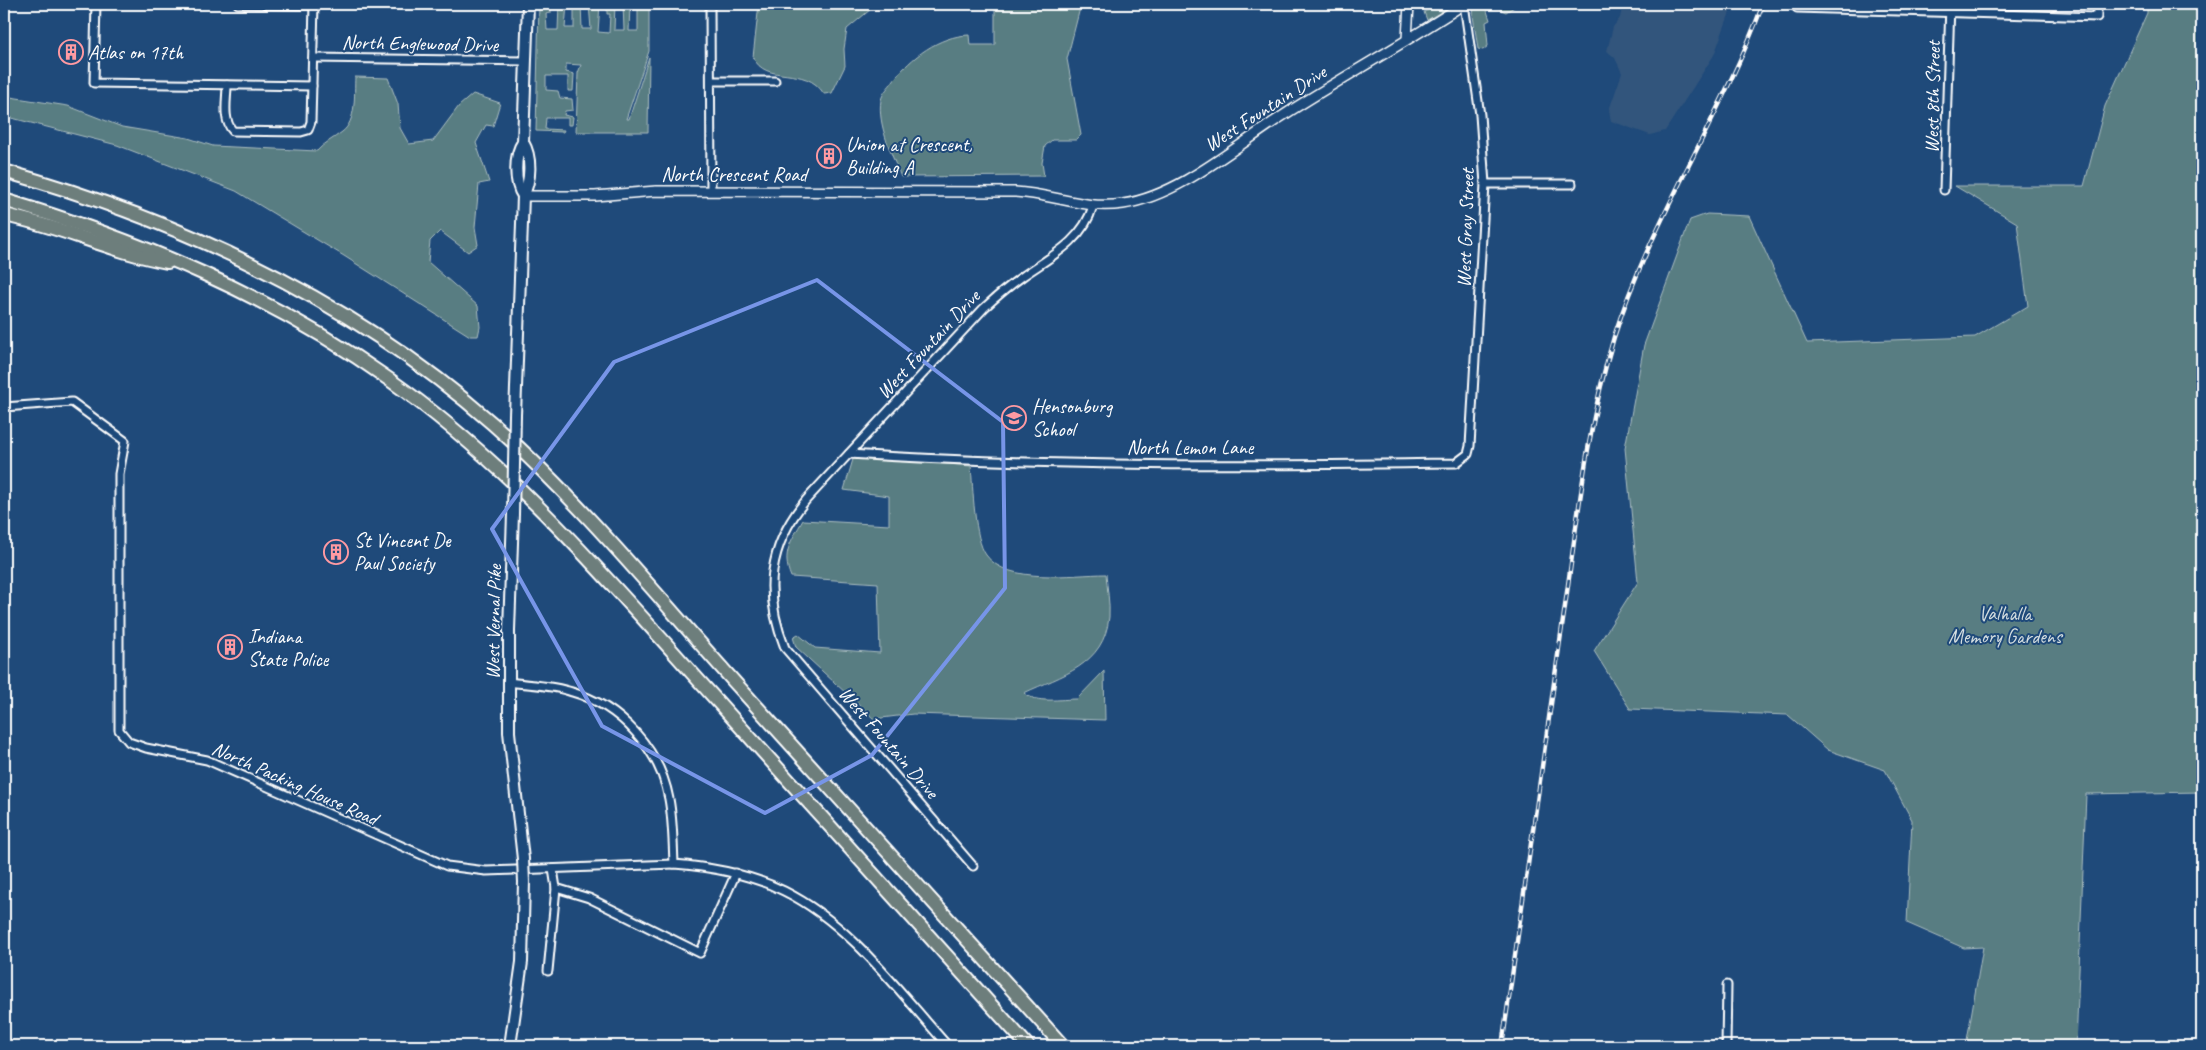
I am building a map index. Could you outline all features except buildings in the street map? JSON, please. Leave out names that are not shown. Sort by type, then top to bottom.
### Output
[{"type":"highway","points":[[7,172],[139,214],[201,240],[260,268],[347,317],[388,344],[442,383],[493,424],[588,516],[1063,1046]]},
{"type":"highway","points":[[4,200],[99,230],[190,266],[278,310],[362,361],[415,398],[491,461],[596,566],[1028,1046]]},
{"type":"highway","points":[[4,215],[54,228],[134,256],[190,266]]},
{"type":"main road","name":"West Vernal Pike","points":[[510,1046],[522,962],[524,882],[511,758],[508,682],[523,196],[528,185],[529,164],[528,153],[523,142],[528,4]]},
{"type":"street","points":[[96,4],[94,83],[312,86]]},
{"type":"street","points":[[227,85],[228,126],[233,130],[300,132],[308,130],[311,122],[314,4],[238,4]]},
{"type":"street","points":[[710,4],[711,191]]},
{"type":"street","points":[[1407,39],[1409,4]]},
{"type":"street","name":"West Fountain Drive","points":[[973,866],[785,648],[773,607],[772,582],[782,534],[803,504],[984,308],[1007,288],[1071,241],[1086,224],[1093,206],[1140,200],[1170,188],[1464,4]]},
{"type":"street","name":"West Gray Street","points":[[1464,4],[1480,115],[1485,184],[1483,256],[1468,454]]},
{"type":"street","name":"West 8th Street","points":[[1944,190],[1950,4]]},
{"type":"street","points":[[1797,8],[2097,17],[2097,4]]},
{"type":"street","name":"North Englewood Drive","points":[[313,58],[526,61]]},
{"type":"street","points":[[711,81],[775,81]]},
{"type":"street","points":[[1485,184],[1572,184]]},
{"type":"street","name":"North Crescent Road","points":[[523,196],[711,191],[1025,192],[1093,206]]},
{"type":"street","name":"North Packing House Road","points":[[4,407],[72,402],[125,441],[119,474],[119,730],[129,742],[146,748],[207,760],[447,866],[486,871],[674,864],[736,874],[784,891],[824,916],[862,952],[948,1046]]},
{"type":"street","name":"North Lemon Lane","points":[[849,454],[960,460],[1334,465],[1456,464],[1468,454]]},
{"type":"street","points":[[508,682],[561,689],[590,698],[615,714],[637,734],[657,763],[667,790],[671,814],[674,864]]},
{"type":"street","points":[[548,971],[556,888],[552,869]]},
{"type":"street","points":[[556,888],[589,898],[700,954],[736,874]]},
{"type":"street","points":[[1726,1046],[1727,985]]},
{"type":"highlighted area","points":[[817,280],[1003,422],[1005,588],[872,755],[765,813],[602,726],[492,529],[614,362]]},
{"type":"shaded area","points":[[1623,4],[1733,4],[1714,55],[1665,131],[1650,135],[1611,121],[1609,110],[1622,73],[1615,58],[1607,51],[1613,27],[1620,18]]},
{"type":"green space","points":[[539,4],[551,4],[551,13],[546,14],[547,30],[558,30],[559,4],[567,4],[565,28],[574,28],[574,4],[581,4],[582,29],[591,29],[589,4],[600,4],[598,32],[609,33],[610,14],[607,14],[607,4],[615,4],[614,30],[624,30],[623,4],[630,4],[629,31],[638,31],[638,4],[649,5],[649,51],[626,119],[629,119],[649,57],[648,132],[576,132],[578,73],[581,65],[566,64],[566,72],[574,74],[573,91],[568,91],[568,76],[546,76],[546,90],[558,91],[560,98],[572,99],[573,110],[565,111],[564,115],[573,117],[572,125],[568,125],[568,118],[546,118],[545,129],[564,130],[563,132],[536,131]]},
{"type":"green space","points":[[759,4],[877,4],[847,29],[844,49],[845,66],[832,93],[824,94],[807,79],[767,71],[759,66],[753,57]]},
{"type":"green space","points":[[995,4],[1081,4],[1067,59],[1081,135],[1076,140],[1052,140],[1045,146],[1042,163],[1044,176],[901,177],[883,129],[880,109],[883,94],[900,72],[917,56],[926,49],[947,39],[969,35],[970,45],[995,45]]},
{"type":"green space","points":[[1439,4],[1455,4],[1427,20],[1424,12]]},
{"type":"green space","points":[[1477,4],[1519,4],[1506,12],[1501,10],[1498,5],[1487,11],[1490,20],[1486,22],[1488,46],[1483,50],[1478,49],[1473,16],[1474,6]]},
{"type":"green space","name":"Valhalla Memory Gardens","points":[[2147,4],[2202,4],[2202,792],[2086,794],[2076,1046],[1966,1046],[1983,947],[1964,948],[1907,923],[1912,820],[1885,770],[1828,750],[1788,715],[1630,709],[1594,651],[1638,582],[1625,448],[1644,345],[1690,220],[1707,214],[1749,216],[1807,343],[1975,337],[2028,306],[2017,223],[1955,186],[2084,186],[2105,106],[2147,13]]},
{"type":"green space","points":[[355,77],[388,78],[398,104],[400,128],[409,144],[433,141],[459,106],[473,94],[500,103],[493,126],[486,125],[476,143],[489,182],[479,184],[475,227],[478,245],[468,252],[440,231],[430,241],[428,262],[478,306],[480,327],[478,336],[470,336],[344,256],[236,191],[117,145],[4,116],[4,96],[68,106],[122,127],[188,138],[213,146],[317,151],[347,127],[354,107]]},
{"type":"green space","points":[[854,456],[971,466],[979,537],[986,555],[996,564],[1009,571],[1042,576],[1106,574],[1109,617],[1105,634],[1099,647],[1079,667],[1024,693],[1035,699],[1042,700],[1077,699],[1104,671],[1105,720],[913,714],[874,719],[796,647],[793,637],[798,634],[815,648],[880,653],[878,583],[791,577],[788,569],[787,554],[789,547],[803,520],[889,525],[889,496],[844,490]]},
{"type":"railway","points":[[1502,1046],[1583,478],[1604,372],[1629,294],[1647,252],[1727,88],[1763,4]]},
{"type":"place","name":"Atlas on 17th","points":[[71,52]]},
{"type":"place","name":"Union at Crescent, Building A","points":[[829,156]]},
{"type":"place","name":"Hensonburg School","points":[[1014,418]]},
{"type":"place","name":"St Vincent De Paul Society","points":[[336,552]]},
{"type":"place","name":"Indiana State Police","points":[[230,647]]}]
